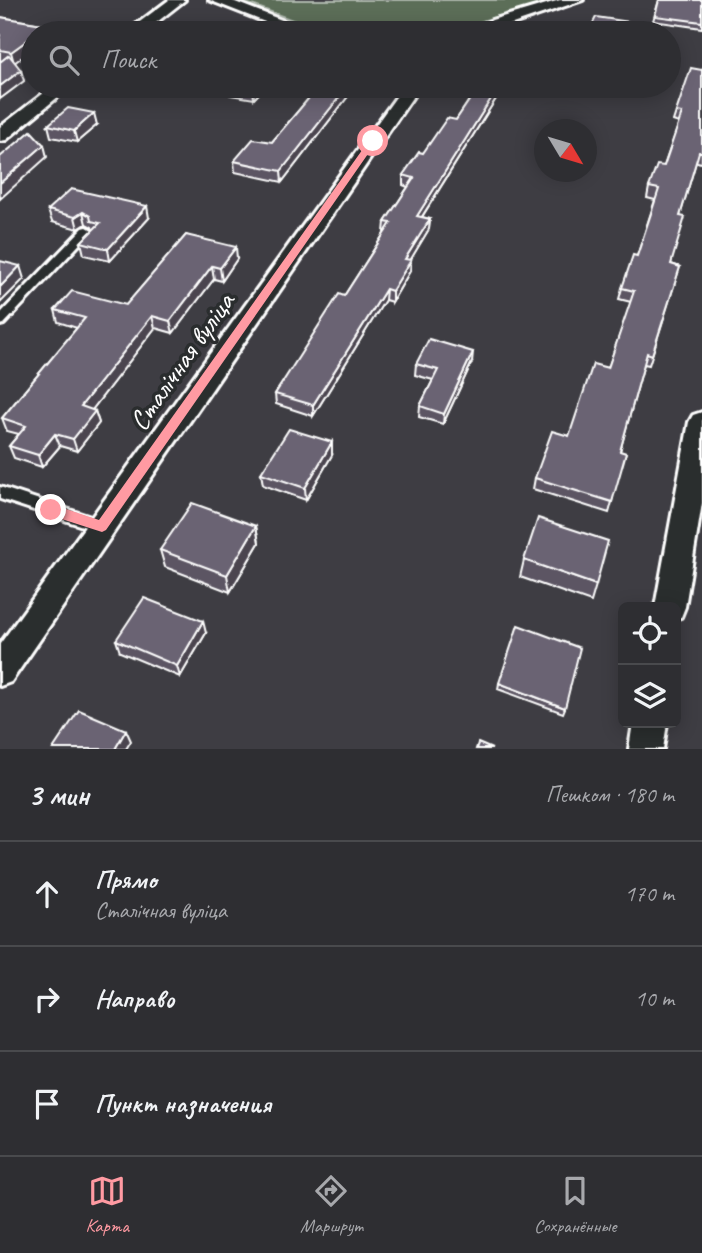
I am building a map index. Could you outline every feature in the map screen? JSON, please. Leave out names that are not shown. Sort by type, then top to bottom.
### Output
[{"type":"street","points":[[149,21],[178,0]]},
{"type":"street","points":[[216,0],[274,21]]},
{"type":"street","points":[[504,21],[576,0]]},
{"type":"street","points":[[0,136],[48,98]]},
{"type":"street","name":"Сталічная вуліца","points":[[0,671],[404,98]]},
{"type":"street","points":[[671,602],[702,422]]},
{"type":"street","points":[[646,749],[649,728]]},
{"type":"lane","points":[[0,321],[87,230]]},
{"type":"lane","points":[[0,493],[102,526]]},
{"type":"green space","points":[[238,0],[559,0],[483,21],[295,21]]},
{"type":"building","points":[[659,0],[702,0],[702,22],[655,16]]},
{"type":"building","points":[[0,17],[24,21],[21,21],[21,45],[11,52],[0,50]]},
{"type":"building","points":[[596,17],[623,21],[594,21]]},
{"type":"building","points":[[9,55],[21,70],[0,86],[0,62]]},
{"type":"building","points":[[691,68],[702,70],[702,152],[699,152],[680,216],[685,217],[671,264],[680,267],[652,355],[647,353],[620,451],[626,453],[612,502],[535,478],[552,431],[569,436],[593,364],[608,368],[634,291],[622,288],[633,255],[637,256],[659,189],[649,187],[657,165],[664,166],[682,113],[676,112]]},
{"type":"building","points":[[309,98],[339,98],[281,171],[234,161],[253,139],[272,142]]},
{"type":"building","points":[[471,98],[491,98],[417,216],[430,219],[405,259],[411,260],[392,291],[386,289],[313,405],[275,394],[339,294],[344,296],[391,223],[385,222],[414,178],[403,175],[419,152],[423,153],[447,118],[456,120]]},
{"type":"building","points":[[68,108],[94,113],[74,131],[48,125]]},
{"type":"building","points":[[31,131],[44,145],[0,183],[0,157]]},
{"type":"building","points":[[71,189],[147,206],[108,249],[81,242],[100,223],[91,221],[90,216],[83,212],[75,217],[48,210]]},
{"type":"building","points":[[186,235],[236,247],[220,268],[212,266],[170,321],[152,316],[81,406],[95,411],[73,439],[55,434],[38,455],[9,446],[26,426],[2,418],[85,318],[55,310],[72,291],[126,305]]},
{"type":"building","points":[[0,261],[20,266],[0,287]]},
{"type":"building","points":[[429,339],[473,352],[444,414],[420,406],[438,370],[416,364]]},
{"type":"building","points":[[289,429],[332,442],[305,488],[261,473]]},
{"type":"building","points":[[192,503],[256,526],[227,575],[160,550]]},
{"type":"building","points":[[538,518],[608,541],[596,585],[524,560]]},
{"type":"building","points":[[144,598],[203,621],[177,666],[116,640]]},
{"type":"building","points":[[518,625],[580,648],[565,708],[499,683]]},
{"type":"building","points":[[79,710],[126,730],[115,749],[53,749]]},
{"type":"building","points":[[478,743],[492,749],[476,749]]},
{"type":"route","points":[[51,510],[102,526],[373,141]]}]
